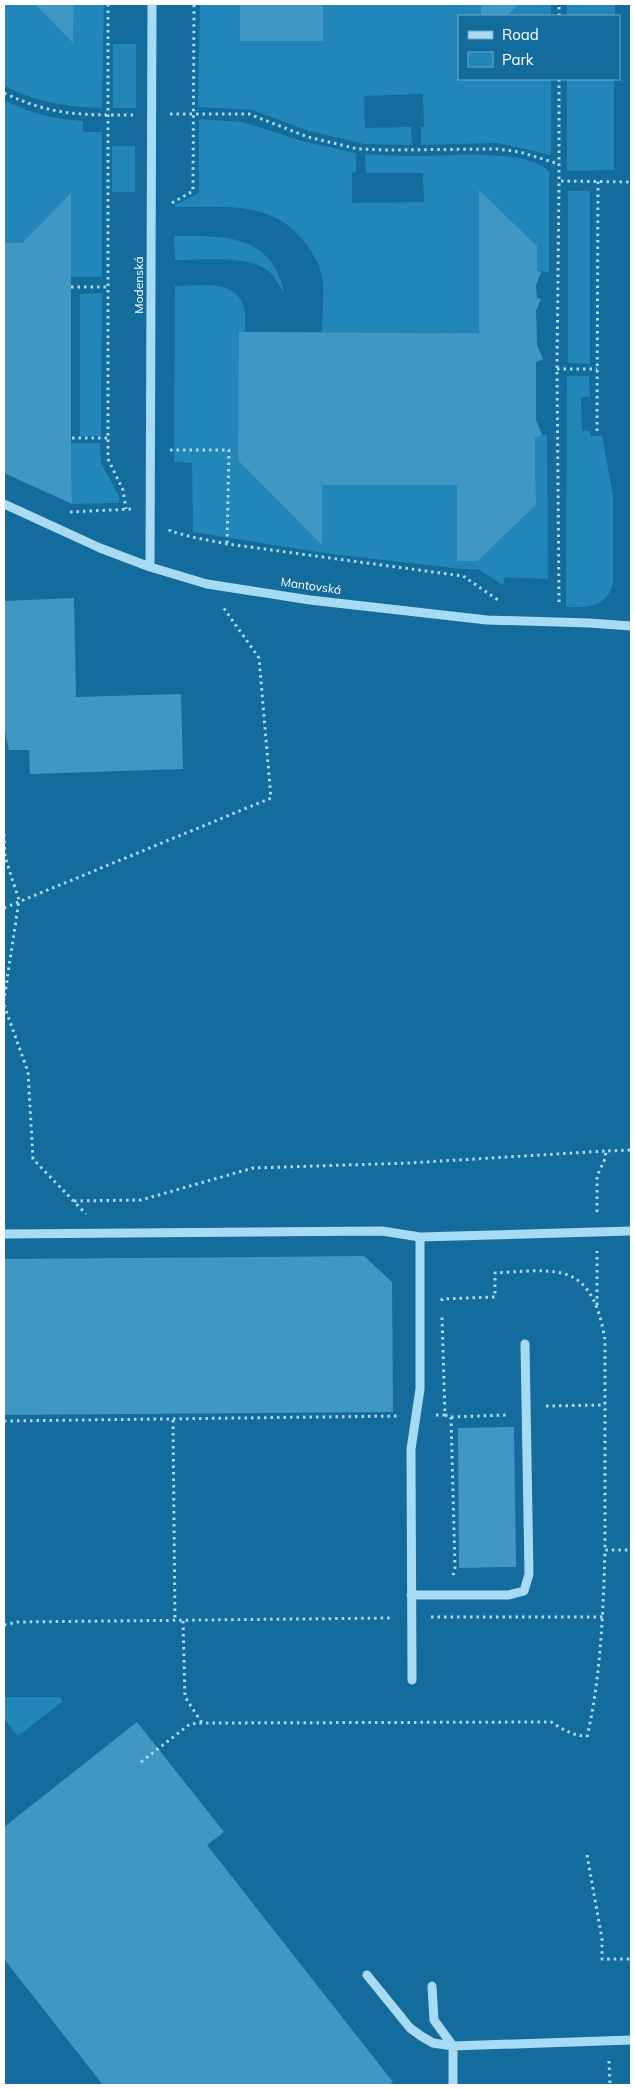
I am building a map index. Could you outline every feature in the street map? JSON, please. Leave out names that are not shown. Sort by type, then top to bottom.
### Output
[{"type":"street","name":"Modenská","points":[[150,567],[152,4]]},
{"type":"street","name":"Mantovská","points":[[4,504],[100,548],[150,567],[207,584],[310,600],[487,620],[589,622],[631,626]]},
{"type":"street","points":[[4,1234],[382,1231],[420,1237],[631,1231]]},
{"type":"street","points":[[412,1680],[411,1449],[420,1389],[420,1237]]},
{"type":"street","points":[[411,1595],[516,1594],[524,1591],[529,1574],[525,1344]]},
{"type":"street","points":[[367,1975],[410,2028],[433,2043],[452,2046],[631,2040]]},
{"type":"street","points":[[432,1986],[434,2020],[452,2046],[453,2085]]},
{"type":"path","points":[[108,4],[108,459],[123,490],[126,509]]},
{"type":"path","points":[[172,209],[172,203],[193,192],[194,4]]},
{"type":"path","points":[[550,602],[559,603],[559,80]]},
{"type":"path","points":[[4,92],[45,109],[80,115],[249,114],[308,137],[358,148],[389,150],[497,149],[520,152],[559,164]]},
{"type":"path","points":[[559,181],[631,182]]},
{"type":"path","points":[[597,431],[598,181]]},
{"type":"path","points":[[71,288],[108,287]]},
{"type":"path","points":[[558,369],[597,369]]},
{"type":"path","points":[[72,438],[108,438]]},
{"type":"path","points":[[170,440],[170,460]]},
{"type":"path","points":[[170,450],[229,450],[227,544]]},
{"type":"path","points":[[62,509],[69,512],[149,509]]},
{"type":"path","points":[[170,523],[170,530],[192,537],[227,544],[463,576],[497,600],[506,600]]},
{"type":"path","points":[[4,908],[19,900],[271,798],[259,658],[207,584]]},
{"type":"path","points":[[4,834],[5,857],[19,900],[4,1000]]},
{"type":"path","points":[[4,1005],[28,1072],[34,1159],[102,1234]]},
{"type":"path","points":[[74,1201],[141,1200],[253,1168],[409,1163],[606,1151]]},
{"type":"path","points":[[4,1421],[392,1416]]},
{"type":"path","points":[[451,1417],[455,1568],[451,1595],[452,1617]]},
{"type":"path","points":[[173,1420],[175,1621]]},
{"type":"path","points":[[142,1762],[190,1724],[202,1723],[551,1722],[570,1734],[587,1737],[600,1657],[605,1550],[631,1550]]},
{"type":"path","points":[[4,1625],[17,1622],[603,1617]]},
{"type":"path","points":[[184,1621],[185,1697],[202,1723]]},
{"type":"path","points":[[587,1855],[602,1939],[602,1959],[631,1959]]},
{"type":"green space","points":[[4,4],[35,4],[73,42],[74,4],[104,4],[102,108],[51,103],[4,86]]},
{"type":"green space","points":[[200,4],[240,4],[240,40],[323,41],[323,4],[481,4],[481,15],[458,15],[458,80],[551,80],[551,155],[498,143],[421,145],[421,127],[424,127],[423,94],[364,96],[365,128],[411,127],[412,145],[364,144],[309,131],[252,110],[198,107]]},
{"type":"green space","points":[[519,4],[551,4],[551,15],[507,15]]},
{"type":"green space","points":[[567,4],[615,4],[615,15],[567,15]]},
{"type":"green space","points":[[113,44],[136,44],[136,108],[113,108]]},
{"type":"green space","points":[[567,80],[614,80],[614,170],[567,171]]},
{"type":"green space","points":[[4,100],[42,115],[83,121],[83,132],[102,132],[102,277],[71,277],[71,194],[22,243],[4,243]]},
{"type":"green space","points":[[199,119],[243,122],[306,142],[356,153],[356,172],[352,173],[352,203],[424,202],[423,173],[366,173],[365,154],[506,156],[539,164],[549,172],[549,272],[537,271],[537,246],[479,191],[479,333],[322,332],[323,282],[320,271],[316,260],[304,241],[291,228],[276,218],[261,212],[245,209],[228,207],[175,207],[175,205],[199,193]]},
{"type":"green space","points":[[112,146],[135,146],[135,192],[112,192]]},
{"type":"green space","points":[[568,191],[590,191],[590,364],[568,363]]},
{"type":"green space","points":[[174,236],[234,239],[259,250],[270,260],[278,274],[283,292],[270,272],[248,262],[223,259],[175,260]]},
{"type":"green space","points":[[175,286],[216,286],[233,292],[240,298],[245,314],[245,332],[240,332],[322,485],[457,485],[458,561],[478,561],[536,505],[535,438],[547,435],[548,579],[505,577],[503,585],[478,569],[462,569],[324,553],[193,532],[192,463],[174,462]]},
{"type":"green space","points":[[102,293],[101,436],[80,436],[80,294]]},
{"type":"green space","points":[[567,376],[589,376],[590,397],[581,397],[582,431],[590,431],[590,436],[602,436],[613,495],[613,584],[606,598],[601,602],[581,607],[566,607]]},
{"type":"green space","points":[[71,443],[100,443],[101,463],[119,496],[119,503],[72,504]]},
{"type":"green space","points":[[4,1697],[60,1697],[62,1702],[18,1736],[4,1719]]},
{"type":"building","points":[[35,4],[74,4],[73,43]]},
{"type":"building","points":[[240,4],[323,4],[323,41],[240,41]]},
{"type":"building","points":[[481,4],[519,4],[507,15],[481,15]]},
{"type":"building","points":[[479,190],[537,246],[537,271],[541,272],[536,285],[537,298],[541,299],[536,311],[537,345],[543,359],[536,362],[536,420],[542,435],[535,438],[536,505],[478,561],[457,561],[457,485],[322,485],[322,545],[238,460],[239,332],[479,333]]},
{"type":"building","points":[[71,193],[72,504],[4,473],[4,243],[22,243]]},
{"type":"building","points":[[74,598],[76,697],[181,694],[183,769],[30,774],[29,750],[9,750],[4,727],[4,601]]},
{"type":"building","points":[[364,1256],[392,1282],[393,1412],[4,1415],[4,1259]]},
{"type":"building","points":[[514,1427],[516,1567],[459,1568],[458,1428]]},
{"type":"building","points":[[137,1722],[224,1832],[207,1845],[393,2082],[389,2085],[103,2085],[4,1959],[4,1827]]}]
